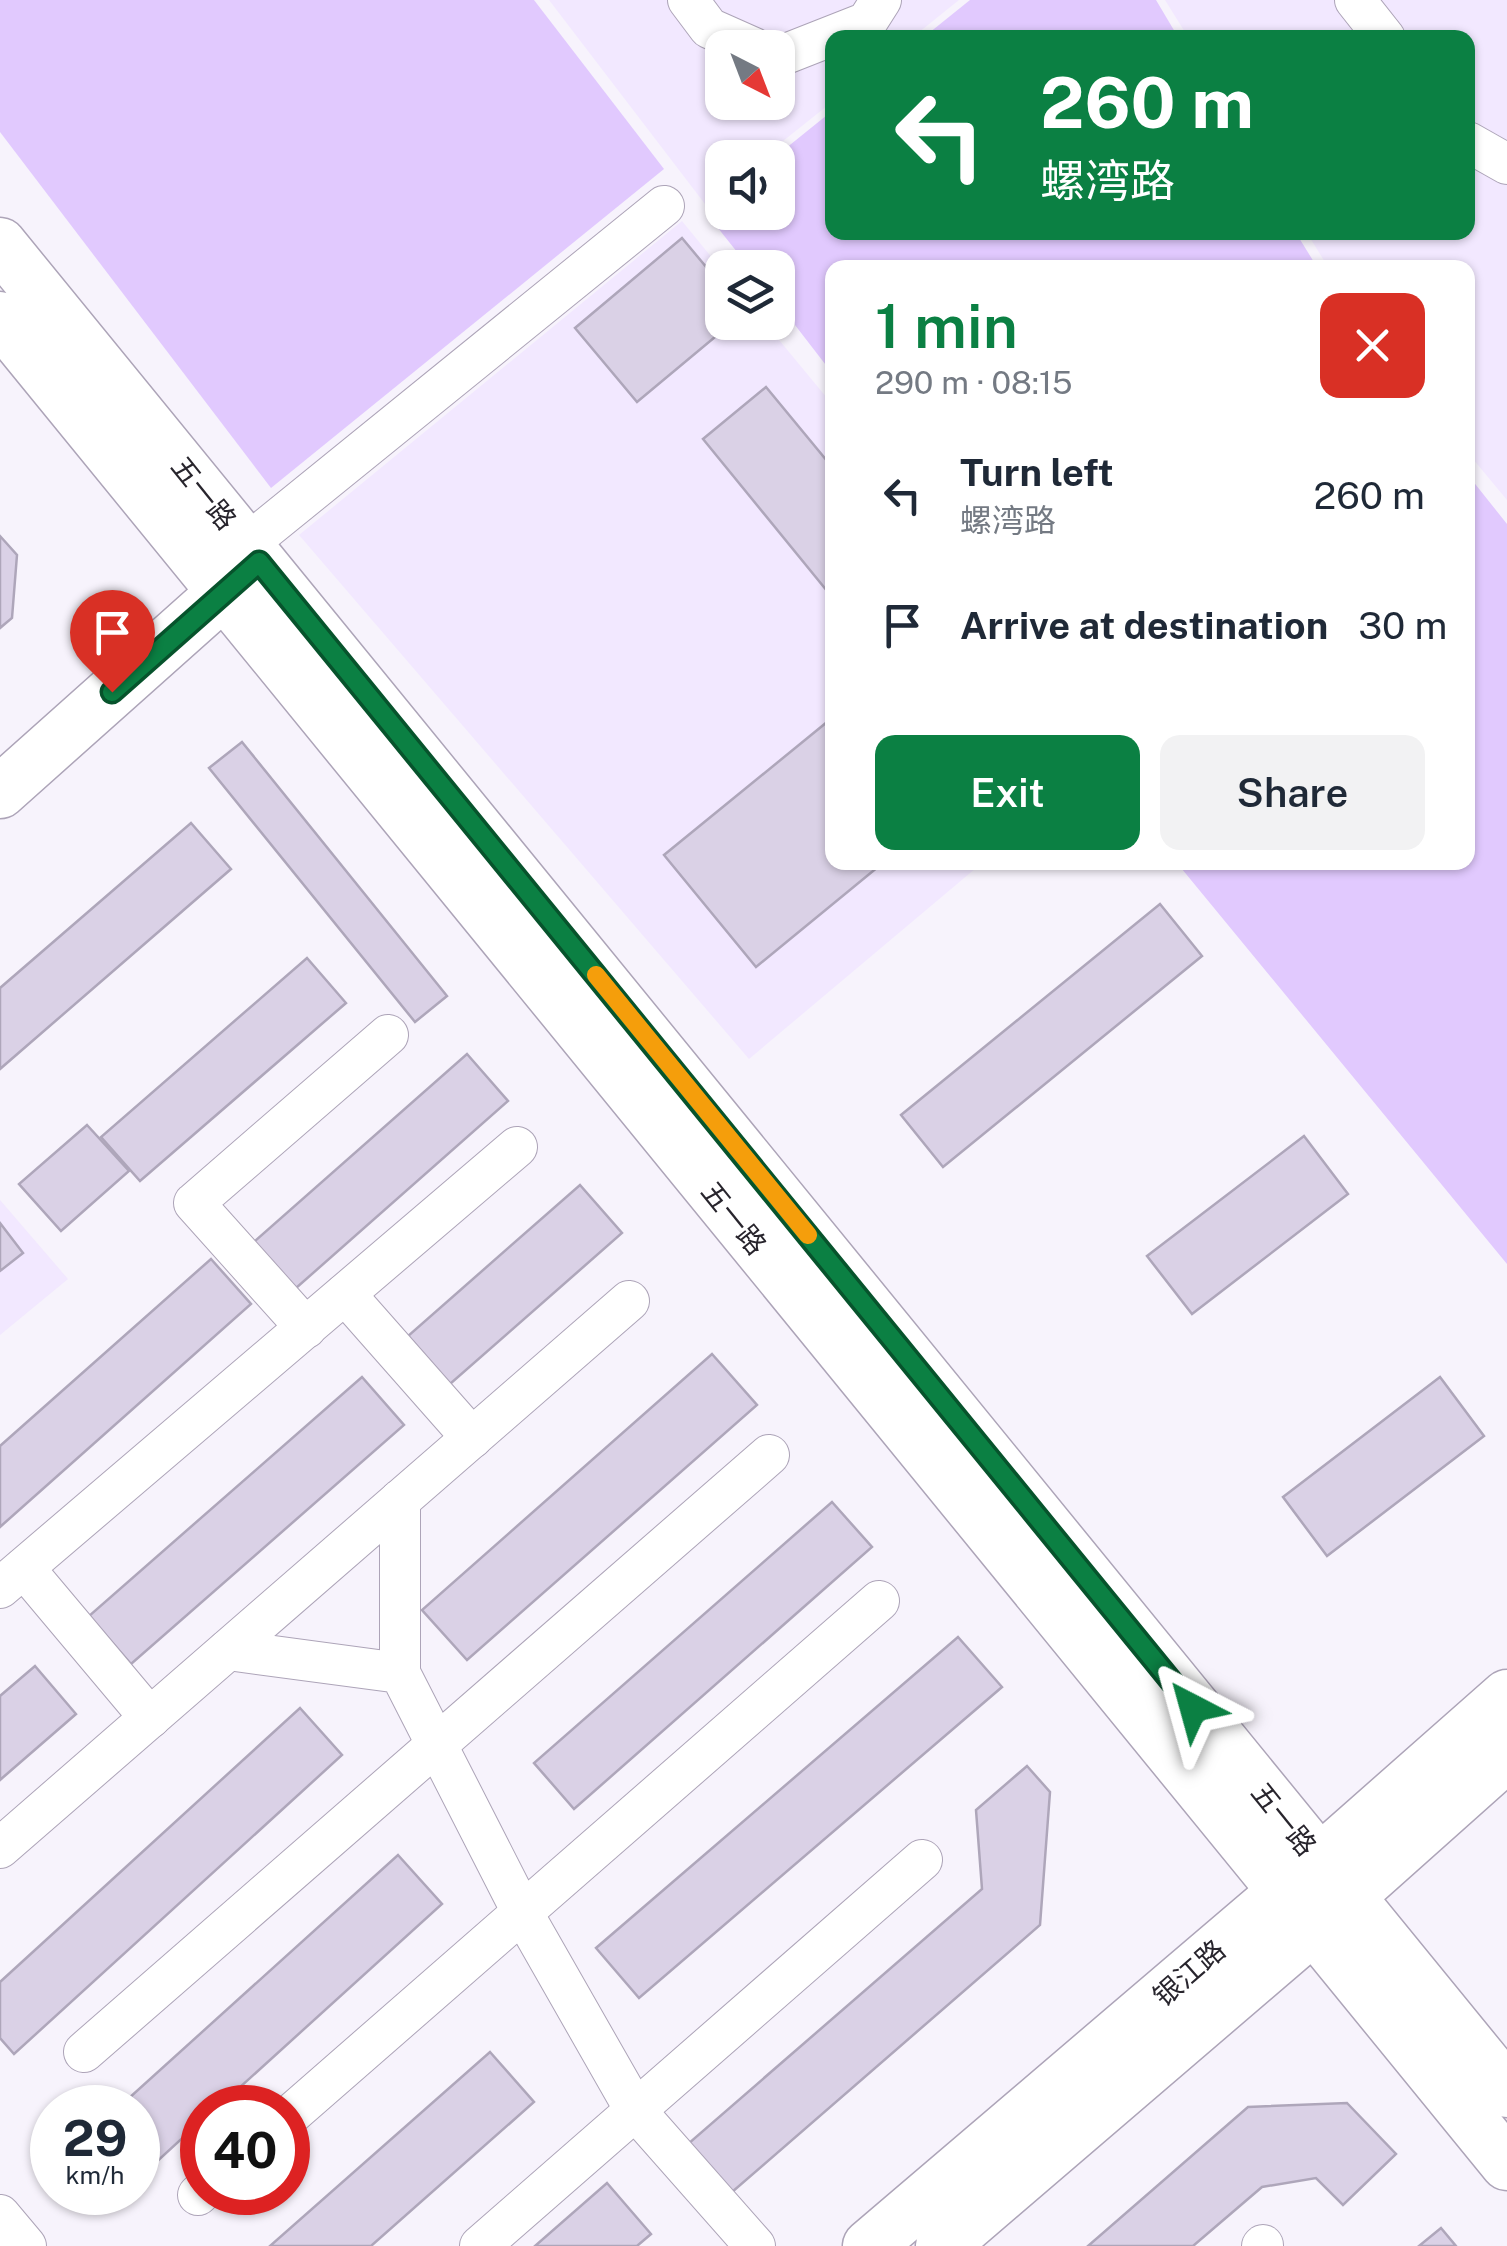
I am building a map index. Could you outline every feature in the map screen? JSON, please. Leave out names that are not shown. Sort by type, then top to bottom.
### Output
[{"type":"street","points":[[688,0],[714,30]]},
{"type":"street","points":[[847,30],[868,22],[881,0]]},
{"type":"street","points":[[1355,0],[1378,30]]},
{"type":"street","points":[[795,50],[825,38]]},
{"type":"street","points":[[1475,146],[1507,164]]},
{"type":"street","points":[[0,792],[243,566],[664,206]]},
{"type":"street","name":"五一路","points":[[0,244],[243,566],[1316,1895],[1507,2164]]},
{"type":"street","name":"五一路","points":[[0,318],[243,566]]},
{"type":"street","points":[[306,1328],[194,1202],[388,1035]]},
{"type":"street","points":[[150,1718],[12,1578],[517,1146]]},
{"type":"street","points":[[345,1294],[472,1438]]},
{"type":"street","points":[[0,1848],[630,1301]]},
{"type":"street","points":[[84,2052],[769,1455]]},
{"type":"street","points":[[400,1500],[400,1673],[522,1912],[636,2110],[754,2246]]},
{"type":"street","points":[[310,2098],[879,1601]]},
{"type":"street","points":[[228,1650],[400,1673]]},
{"type":"street","name":"银江路","points":[[942,2246],[1316,1895],[1507,1696]]},
{"type":"street","name":"银江路","points":[[869,2246],[1316,1895],[1507,1755]]},
{"type":"street","points":[[480,2246],[922,1860]]},
{"type":"street","name":"五一路","points":[[1316,1895],[1507,2091]]},
{"type":"street","points":[[0,2215],[26,2246]]},
{"type":"shaded area","points":[[0,0],[534,0],[664,169],[271,488],[0,132]]},
{"type":"shaded area","points":[[549,0],[959,0],[922,30],[825,30],[825,108],[784,140],[705,140],[705,204]]},
{"type":"shaded area","points":[[970,0],[1156,0],[1174,30],[933,30]]},
{"type":"shaded area","points":[[1165,0],[1507,0],[1507,500],[1475,461],[1475,260],[1324,260],[1311,240],[1475,240],[1475,30],[1184,30]]},
{"type":"shaded area","points":[[825,117],[825,240],[1300,240],[1313,260],[825,260],[825,364],[795,325],[795,250],[735,250],[720,230],[795,230],[795,141]]},
{"type":"shaded area","points":[[682,221],[706,250],[705,340],[779,340],[825,396],[825,870],[974,870],[749,1059],[299,535]]},
{"type":"shaded area","points":[[1475,484],[1507,524],[1507,1264],[1183,870],[1475,870]]},
{"type":"shaded area","points":[[0,1200],[68,1279],[0,1335]]},
{"type":"building","points":[[682,238],[705,266],[705,340],[711,340],[637,402],[575,328]]},
{"type":"building","points":[[766,387],[825,459],[825,588],[703,439]]},
{"type":"building","points":[[0,536],[17,555],[12,618],[0,628]]},
{"type":"building","points":[[825,724],[825,870],[874,870],[756,967],[664,855]]},
{"type":"building","points":[[242,742],[447,996],[415,1022],[209,768]]},
{"type":"building","points":[[191,823],[231,869],[0,1069],[0,988]]},
{"type":"building","points":[[1160,904],[1202,956],[943,1167],[901,1115]]},
{"type":"building","points":[[307,958],[346,1003],[140,1181],[101,1137]]},
{"type":"building","points":[[467,1054],[508,1101],[287,1296],[246,1249]]},
{"type":"building","points":[[87,1125],[129,1171],[61,1231],[19,1184]]},
{"type":"building","points":[[1304,1136],[1348,1194],[1192,1314],[1147,1256]]},
{"type":"building","points":[[580,1185],[622,1233],[450,1384],[408,1336]]},
{"type":"building","points":[[0,1223],[23,1253],[0,1271]]},
{"type":"building","points":[[211,1259],[251,1304],[0,1527],[0,1446]]},
{"type":"building","points":[[712,1354],[757,1405],[467,1660],[422,1610]]},
{"type":"building","points":[[362,1377],[404,1425],[131,1664],[89,1616]]},
{"type":"building","points":[[1440,1377],[1484,1436],[1327,1556],[1283,1497]]},
{"type":"building","points":[[832,1502],[872,1547],[574,1809],[534,1763]]},
{"type":"building","points":[[958,1637],[1002,1687],[639,1998],[596,1948]]},
{"type":"building","points":[[35,1666],[76,1714],[0,1780],[0,1696]]},
{"type":"building","points":[[300,1708],[342,1755],[14,2054],[0,2038],[0,1982]]},
{"type":"building","points":[[1027,1766],[1050,1792],[1040,1925],[724,2199],[681,2150],[982,1889],[976,1810]]},
{"type":"building","points":[[398,1855],[442,1904],[242,2085],[180,2085],[180,2140],[160,2159],[160,2085],[143,2085]]},
{"type":"building","points":[[490,2052],[534,2102],[371,2246],[270,2246],[310,2215],[310,2211]]},
{"type":"building","points":[[1347,2103],[1396,2154],[1343,2205],[1316,2178],[1262,2187],[1193,2246],[1088,2246],[1248,2107]]},
{"type":"building","points":[[607,2183],[651,2234],[637,2246],[535,2246]]},
{"type":"building","points":[[1441,2228],[1456,2246],[1419,2246]]},
{"type":"slow traffic","points":[[596,975],[808,1235]]},
{"type":"route","points":[[112,692],[259,562],[1193,1708]]}]
